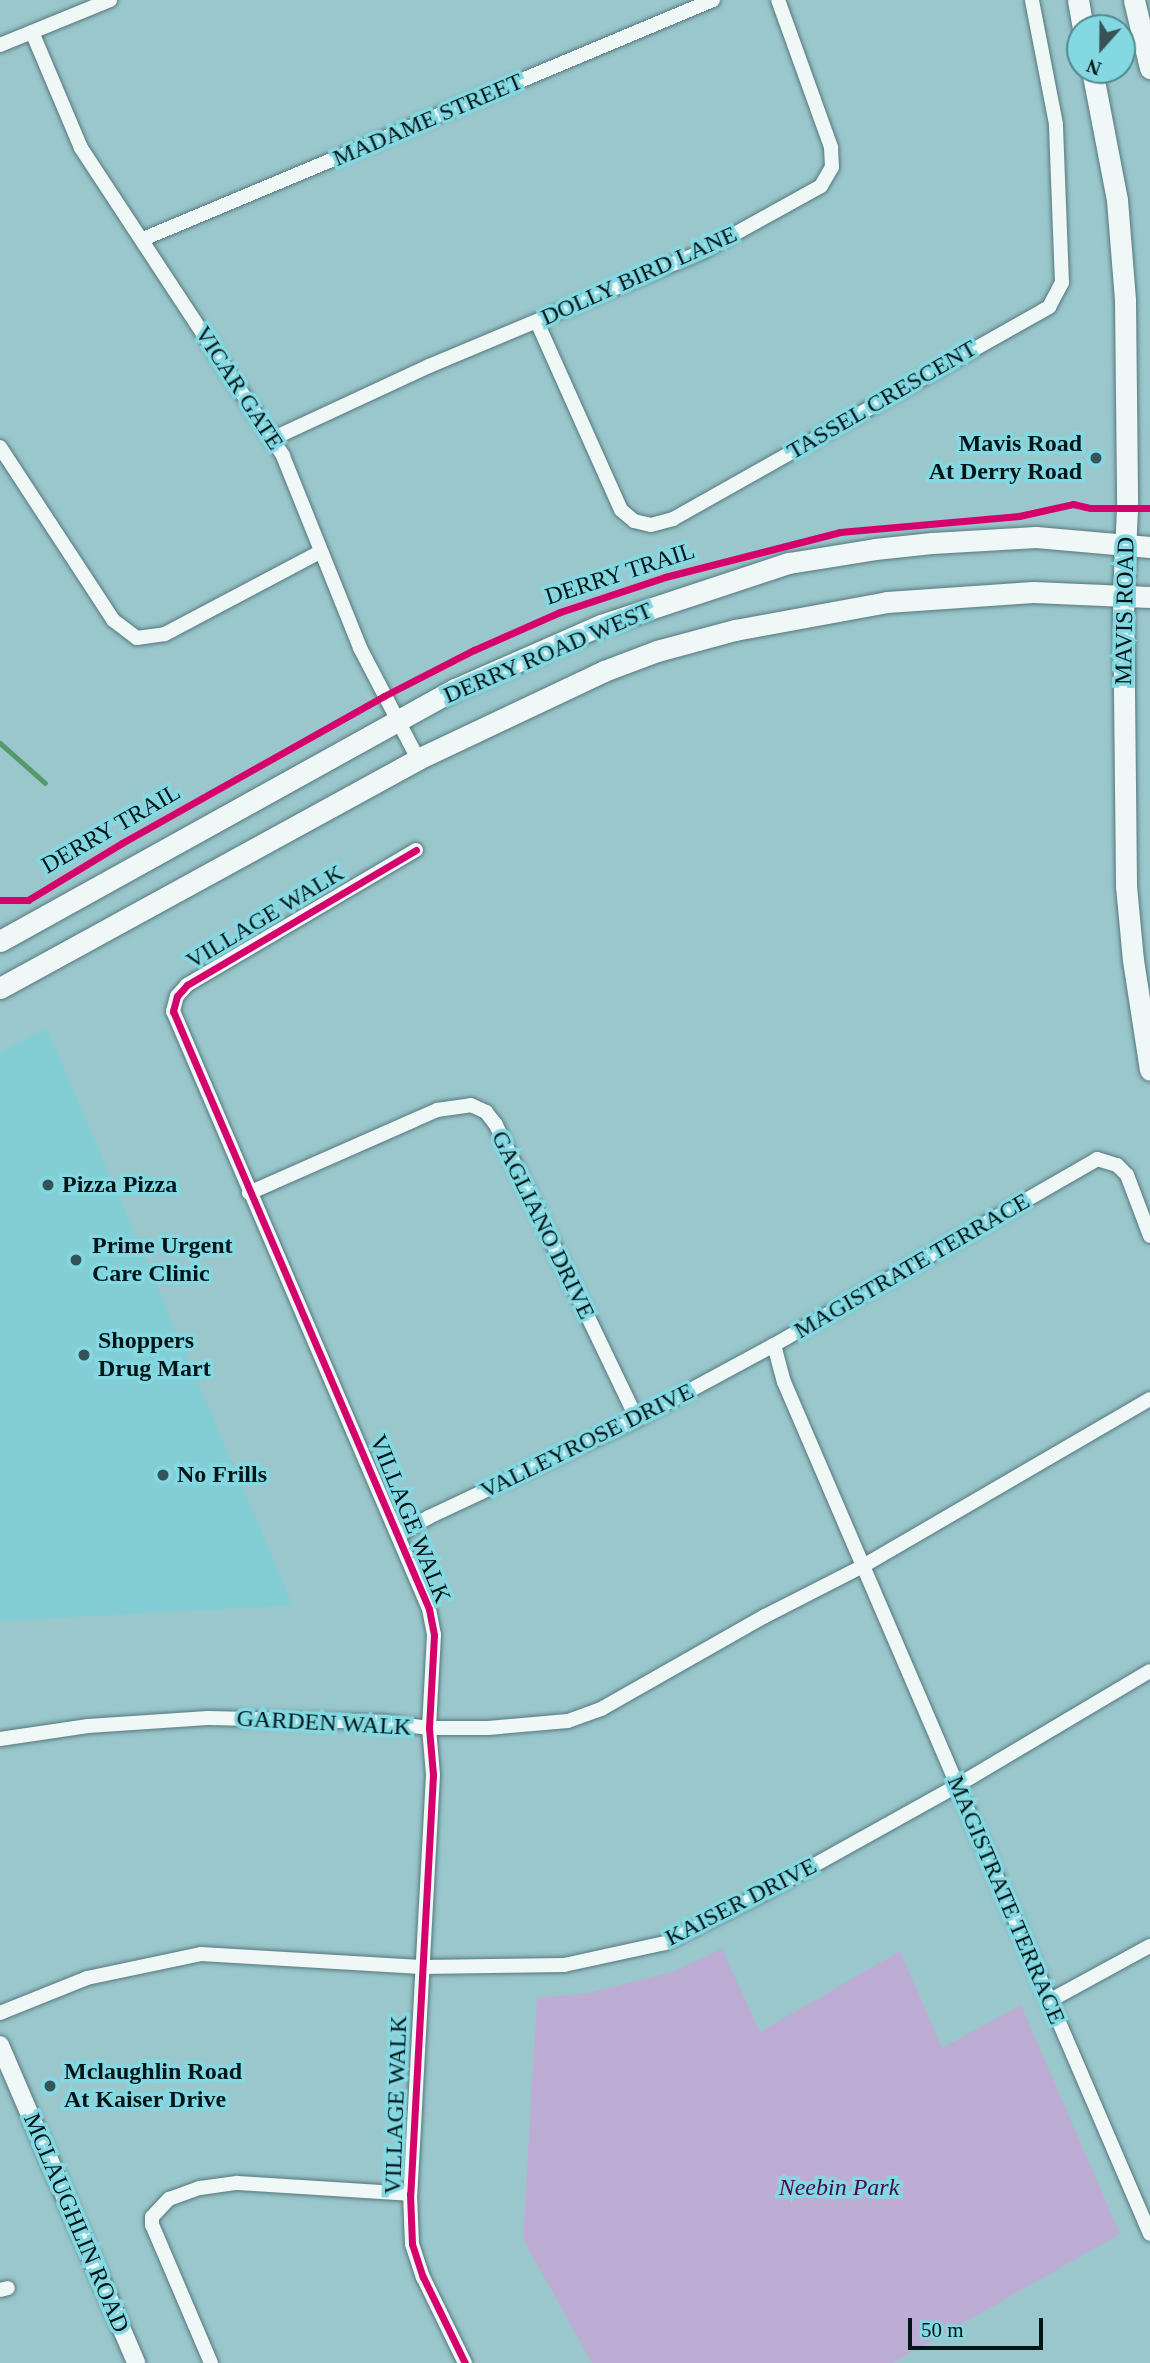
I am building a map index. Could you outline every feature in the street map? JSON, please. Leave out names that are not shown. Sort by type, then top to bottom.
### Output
[{"type":"main road","points":[[1134,0],[1150,68]]},
{"type":"main road","name":"MAVIS ROAD","points":[[1094,84],[1117,200],[1125,300],[1123,595],[1126,886],[1135,972],[1150,1070]]},
{"type":"main road","name":"DERRY ROAD WEST","points":[[3,943],[455,689],[601,625],[789,563],[875,549],[1036,537],[1150,547]]},
{"type":"main road","name":"DERRY ROAD WEST","points":[[0,988],[418,759],[604,671],[657,651],[735,629],[887,602],[1033,592],[1150,597]]},
{"type":"street","points":[[0,45],[110,0]]},
{"type":"street","name":"MADAME STREET","points":[[143,240],[713,0]]},
{"type":"street","name":"DOLLY BIRD LANE","points":[[272,439],[429,366],[702,252],[821,186],[832,167],[831,146],[778,0]]},
{"type":"street","name":"TASSEL CRESCENT","points":[[537,322],[621,510],[634,521],[657,524],[673,519],[1049,307],[1062,283],[1056,124],[1032,0]]},
{"type":"street","name":"VICAR GATE","points":[[32,32],[81,148],[272,439],[289,470],[360,648],[418,759]]},
{"type":"street","points":[[0,447],[113,620],[137,638],[165,635],[320,552]]},
{"type":"street","name":"VILLAGE WALK","points":[[416,850],[187,985],[177,996],[173,1012],[429,1609],[434,1635],[429,1728],[433,1774],[410,2194],[412,2244],[423,2277],[465,2363]]},
{"type":"street","name":"GAGLIANO DRIVE","points":[[249,1193],[437,1111],[471,1105],[486,1112],[496,1125],[637,1419]]},
{"type":"street","name":"MAGISTRATE TERRACE","points":[[1148,2223],[1049,2001],[784,1382],[775,1345],[1097,1159],[1116,1165],[1127,1175],[1150,1236]]},
{"type":"street","name":"VALLEYROSE DRIVE","points":[[399,1535],[429,1517],[637,1419],[775,1345]]},
{"type":"street","points":[[863,1566],[1150,1399]]},
{"type":"street","name":"GARDEN WALK","points":[[0,1739],[88,1726],[208,1718],[384,1723],[429,1728],[488,1728],[568,1721],[591,1712],[765,1616],[863,1566]]},
{"type":"street","name":"KAISER DRIVE","points":[[0,2013],[87,1978],[201,1954],[421,1966],[565,1965],[665,1943],[766,1892],[958,1785],[1150,1671]]},
{"type":"street","points":[[1049,2001],[1150,1946]]},
{"type":"street","name":"MCLAUGHLIN ROAD","points":[[0,2045],[136,2363]]},
{"type":"street","name":"VILLAGE WALK","points":[[211,2363],[152,2225],[152,2217],[169,2199],[200,2188],[237,2183],[410,2194]]},
{"type":"shaded area","points":[[46,1028],[293,1605],[0,1621],[0,1053]]},
{"type":"green space","name":"Neebin Park","points":[[722,1949],[760,2032],[900,1951],[942,2048],[1021,2005],[1120,2234],[893,2363],[592,2363],[523,2239],[537,1998],[588,1993],[672,1972]]},
{"type":"waterway","points":[[0,743],[45,783]]},
{"type":"cycle path","name":"DERRY TRAIL","points":[[0,900],[28,900],[122,843],[384,696],[474,650],[560,612],[665,577],[840,532],[1019,516],[1073,504],[1091,508],[1150,508]]},
{"type":"cycle path","points":[[416,850],[187,985],[177,996],[173,1011],[429,1609],[434,1635],[429,1728],[433,1775],[410,2194],[412,2244],[423,2277],[465,2363]]},
{"type":"place","name":"Mavis Road At Derry Road","points":[[1096,458]]},
{"type":"place","name":"Pizza Pizza","points":[[48,1185]]},
{"type":"place","name":"Prime Urgent Care Clinic","points":[[76,1260]]},
{"type":"place","name":"Shoppers Drug Mart","points":[[84,1355]]},
{"type":"place","name":"No Frills","points":[[163,1475]]},
{"type":"place","name":"Mclaughlin Road At Kaiser Drive","points":[[50,2086]]}]
